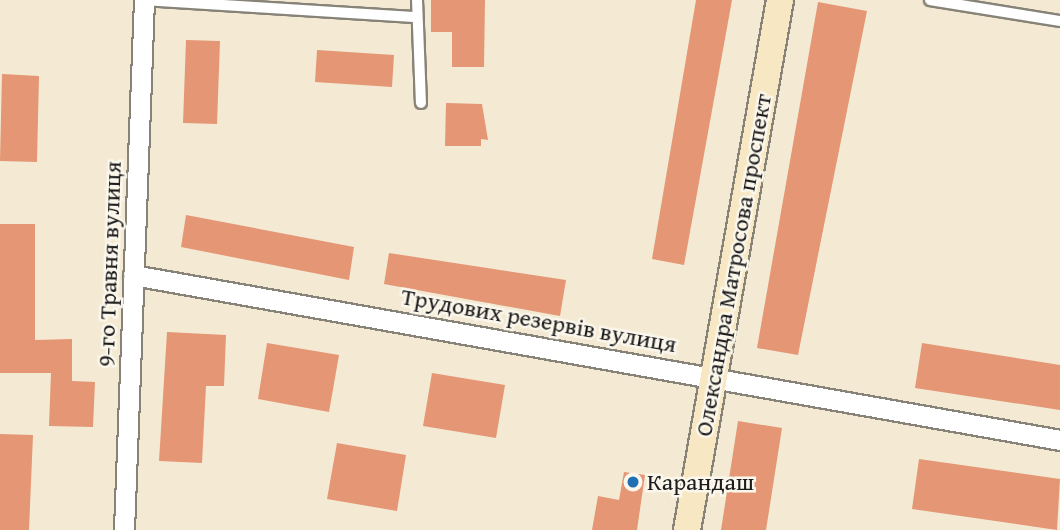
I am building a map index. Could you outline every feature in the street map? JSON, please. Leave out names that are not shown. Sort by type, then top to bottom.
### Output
[{"type":"main road","name":"Олександра Матросова проспект","points":[[687,530],[780,0]]},
{"type":"street","name":"9-го Травня вулиця","points":[[124,530],[144,0]]},
{"type":"street","name":"Трудових резервів вулиця","points":[[133,275],[714,375],[1060,440]]},
{"type":"lane","points":[[144,0],[416,17]]},
{"type":"lane","points":[[417,0],[421,103]]},
{"type":"lane","points":[[930,0],[1060,21]]},
{"type":"building","points":[[431,0],[485,0],[484,67],[452,67],[452,32],[431,32]]},
{"type":"building","points":[[696,0],[732,0],[684,265],[652,259]]},
{"type":"building","points":[[818,2],[867,11],[798,355],[757,348]]},
{"type":"building","points":[[186,40],[220,41],[217,124],[183,123]]},
{"type":"building","points":[[317,50],[394,55],[392,87],[315,82]]},
{"type":"building","points":[[2,74],[39,76],[37,162],[0,161]]},
{"type":"building","points":[[446,103],[482,104],[488,140],[481,139],[481,146],[445,146]]},
{"type":"building","points":[[186,215],[354,247],[349,280],[181,247]]},
{"type":"building","points":[[0,224],[35,224],[35,340],[72,339],[72,381],[95,382],[93,427],[49,426],[51,373],[0,373]]},
{"type":"building","points":[[389,253],[566,280],[560,316],[384,284]]},
{"type":"building","points":[[167,332],[226,335],[224,386],[206,386],[202,463],[159,461]]},
{"type":"building","points":[[267,343],[339,355],[329,412],[258,399]]},
{"type":"building","points":[[922,343],[1060,365],[1060,410],[915,388]]},
{"type":"building","points":[[432,373],[505,385],[496,438],[423,426]]},
{"type":"building","points":[[738,421],[782,428],[766,530],[721,530]]},
{"type":"building","points":[[0,434],[33,435],[29,530],[0,530]]},
{"type":"building","points":[[337,443],[406,455],[397,511],[327,499]]},
{"type":"building","points":[[919,459],[1060,479],[1057,530],[912,509]]},
{"type":"building","points":[[624,472],[645,475],[637,530],[592,530],[598,496],[619,500]]},
{"type":"place","name":"Карандаш","points":[[633,482]]}]
